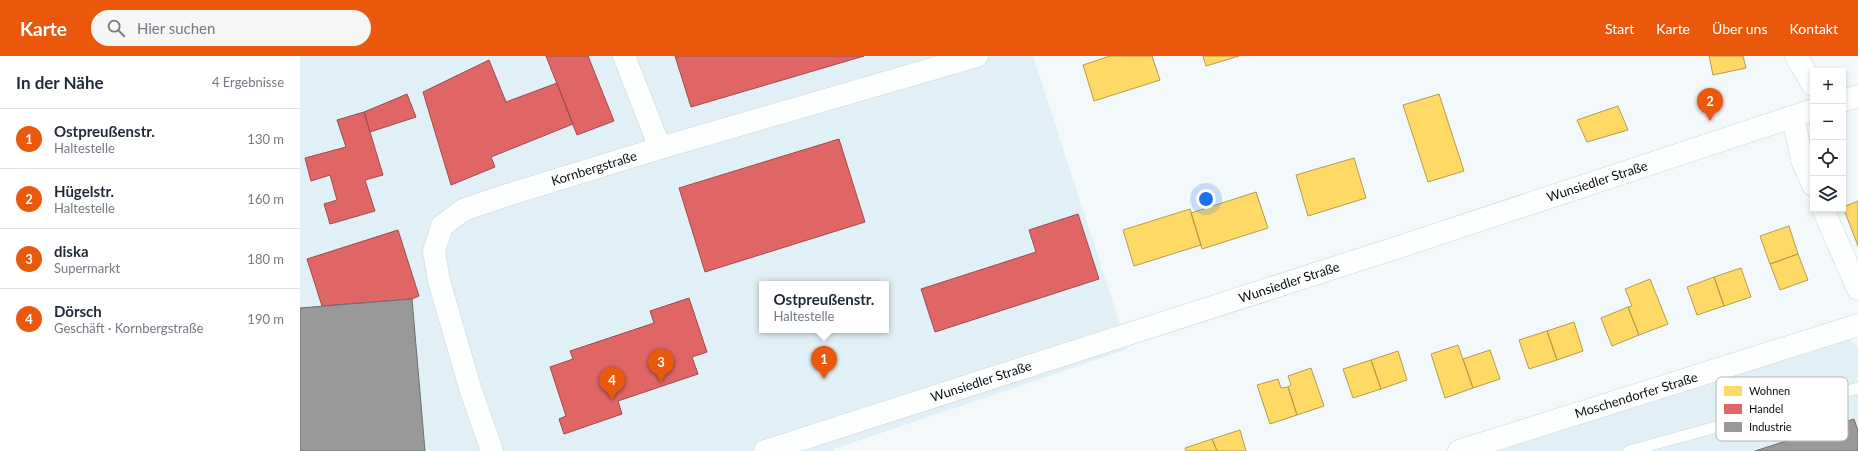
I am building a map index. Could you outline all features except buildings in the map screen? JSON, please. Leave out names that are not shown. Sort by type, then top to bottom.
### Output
[{"type":"street","points":[[624,56],[660,148]]},
{"type":"street","name":"Kornbergstraße","points":[[492,451],[471,391],[439,281],[434,251],[442,226],[463,210],[660,148],[977,56]]},
{"type":"street","points":[[1796,56],[1810,80]]},
{"type":"street","points":[[1846,100],[1858,96]]},
{"type":"street","name":"Wunsiedler Straße","points":[[765,451],[1405,245],[1810,111]]},
{"type":"street","points":[[1793,117],[1802,160],[1810,178]]},
{"type":"street","points":[[1824,212],[1858,289]]},
{"type":"street","name":"Moschendorfer Straße","points":[[1459,451],[1858,325]]},
{"type":"lane","points":[[1848,391],[1858,388]]},
{"type":"lane","points":[[1629,451],[1716,427]]},
{"type":"shaded area","points":[[300,56],[1033,56],[1128,349],[834,449],[834,451],[300,451]]},
{"type":"shaded area","points":[[1842,335],[1858,346],[1858,451],[1489,451]]},
{"type":"place","name":"Hügelstr.","points":[[1710,121]]},
{"type":"place","name":"Ostpreußenstr.","points":[[824,379]]},
{"type":"place","name":"diska","points":[[661,382]]},
{"type":"place","name":"Dörsch","points":[[612,400]]}]
